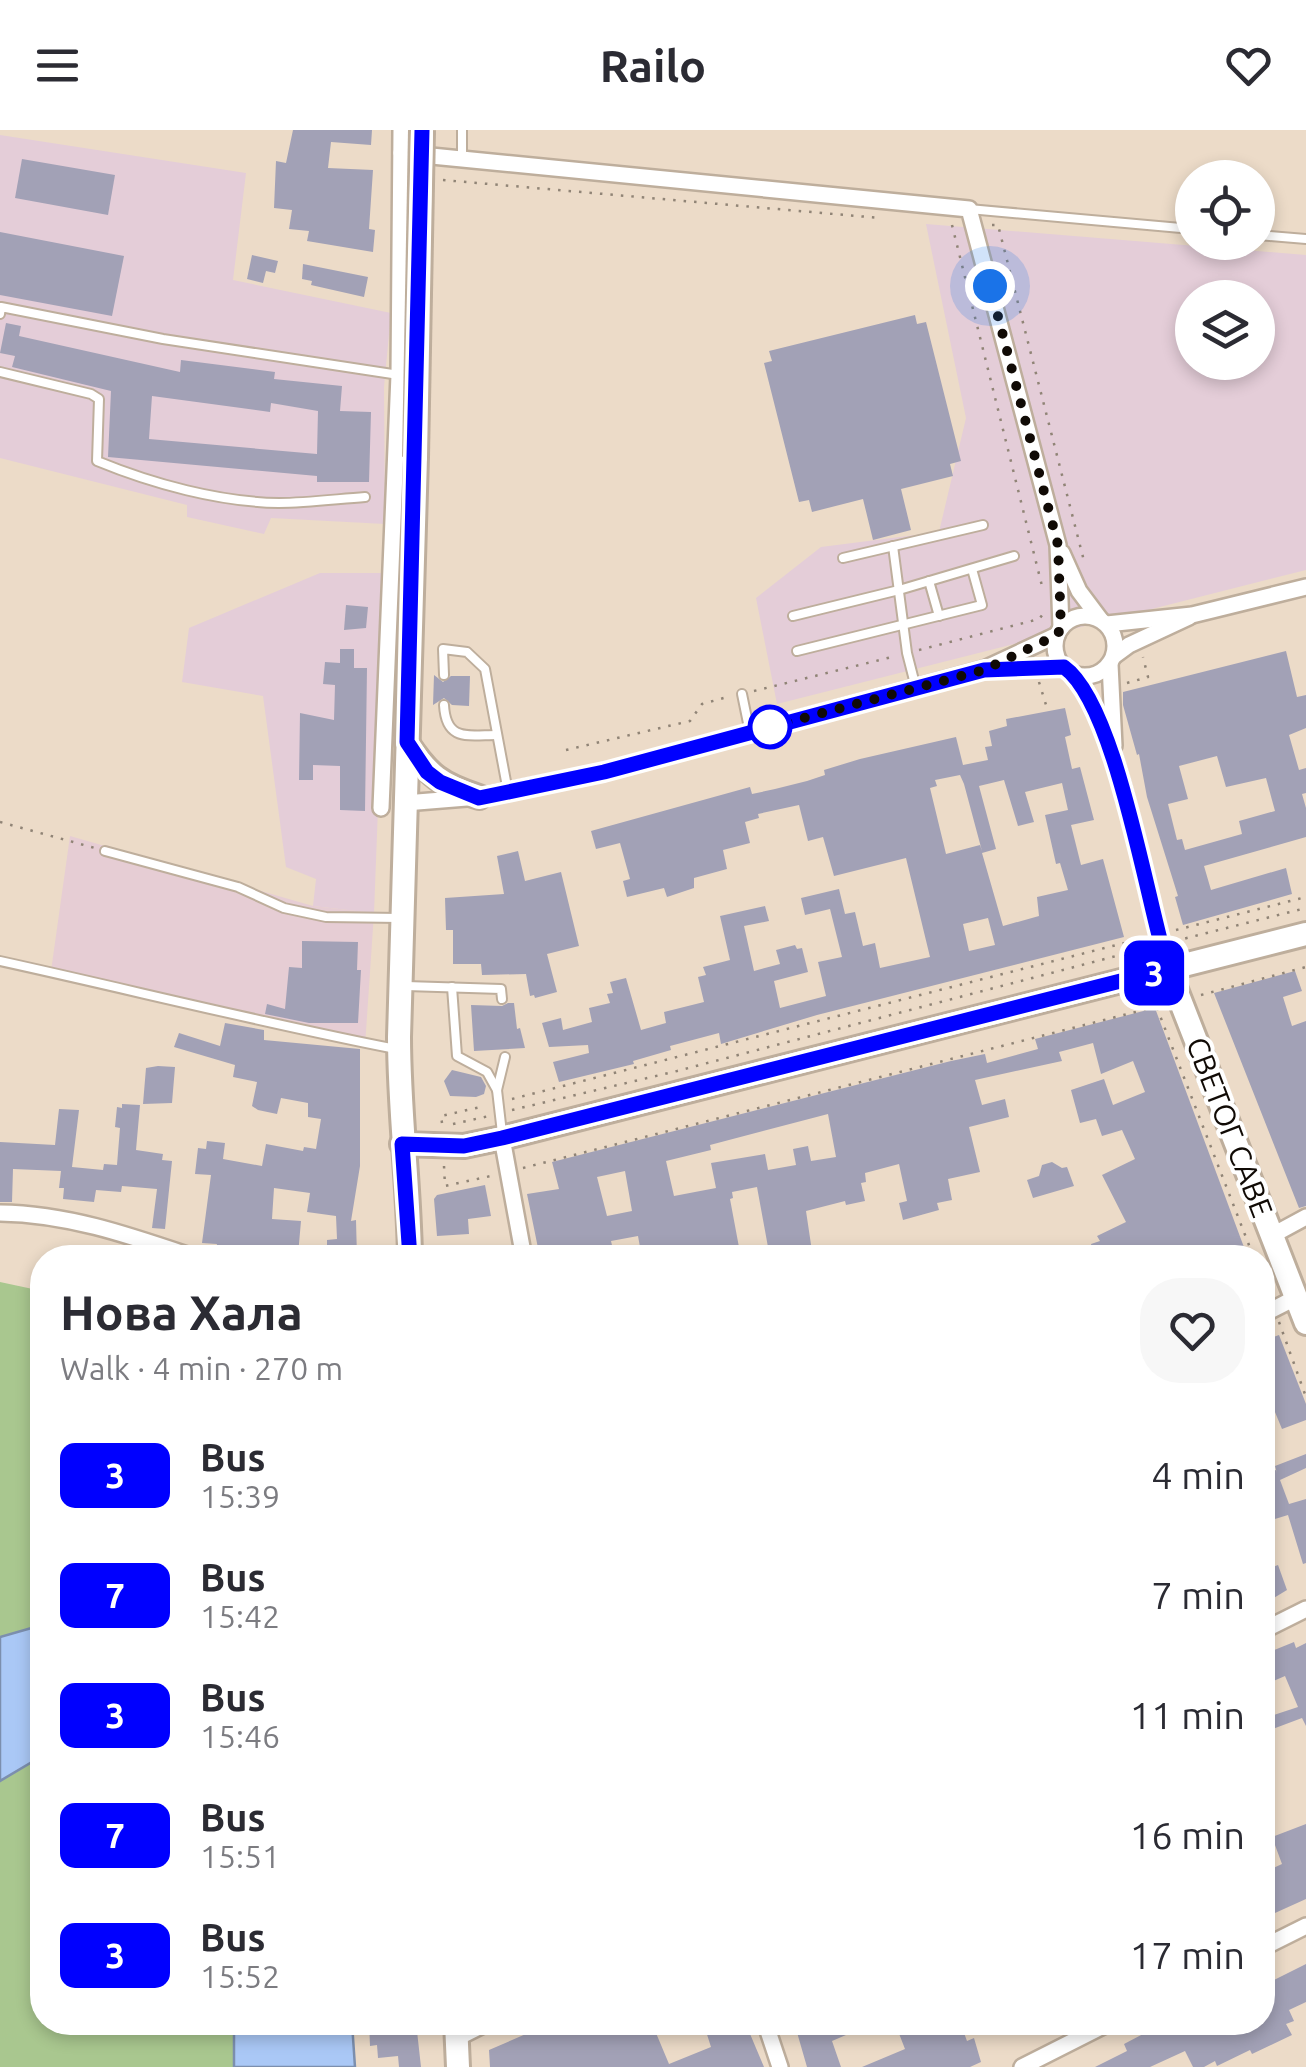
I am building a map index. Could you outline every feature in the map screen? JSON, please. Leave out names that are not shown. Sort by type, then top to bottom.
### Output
[{"type":"main road","points":[[409,1245],[399,1050],[422,130]]},
{"type":"main road","points":[[407,742],[427,772],[440,782],[479,798]]},
{"type":"main road","points":[[402,1144],[464,1146],[502,1138],[1306,934]]},
{"type":"main road","name":"СВЕТОГ САВЕ","points":[[1168,969],[1306,1323]]},
{"type":"main road","points":[[456,2035],[458,2067]]},
{"type":"street","points":[[381,808],[399,376],[401,130]]},
{"type":"street","points":[[402,152],[971,217],[1058,545],[1079,591],[1115,639],[1112,660]]},
{"type":"street","points":[[1058,545],[1062,596],[1056,652],[1068,670]]},
{"type":"street","points":[[984,670],[1068,670],[1088,676],[1104,670],[1129,645],[1192,616],[1306,586]]},
{"type":"street","points":[[405,804],[479,798],[604,772],[984,670],[1059,632],[1075,618],[1103,622],[1192,616]]},
{"type":"street","name":"СВЕТОГ САВЕ","points":[[1112,660],[1114,755]]},
{"type":"street","name":"СВЕТОГ САВЕ","points":[[1068,670],[1093,705],[1114,755],[1168,969]]},
{"type":"street","points":[[502,1138],[522,1245]]},
{"type":"street","points":[[0,1213],[75,1220],[155,1245]]},
{"type":"street","points":[[1272,1235],[1306,1217]]},
{"type":"street","points":[[1275,1308],[1296,1297]]},
{"type":"street","points":[[1275,1624],[1306,1609]]},
{"type":"street","points":[[1275,1942],[1306,1926]]},
{"type":"street","points":[[769,2035],[780,2067]]},
{"type":"street","points":[[1022,2067],[1086,2035]]},
{"type":"lane","points":[[462,130],[462,157]]},
{"type":"lane","points":[[971,217],[1175,228]]},
{"type":"lane","points":[[1275,236],[1306,239]]},
{"type":"lane","points":[[0,314],[1,307],[164,339],[399,376]]},
{"type":"lane","points":[[0,372],[99,399],[97,461],[121,471],[227,498],[280,503],[365,497]]},
{"type":"lane","points":[[844,558],[983,525]]},
{"type":"lane","points":[[892,546],[916,688]]},
{"type":"lane","points":[[793,616],[1014,556]]},
{"type":"lane","points":[[797,652],[982,605],[972,569]]},
{"type":"lane","points":[[929,581],[940,616]]},
{"type":"lane","points":[[444,676],[444,648],[467,652],[484,669],[508,792]]},
{"type":"lane","points":[[742,694],[750,733]]},
{"type":"lane","points":[[444,705],[446,723],[452,730],[464,735],[497,735]]},
{"type":"lane","points":[[105,851],[238,888],[284,908],[326,917],[402,918]]},
{"type":"lane","points":[[0,962],[156,994],[249,1020],[399,1050]]},
{"type":"lane","points":[[400,986],[500,988],[502,999]]},
{"type":"lane","points":[[452,988],[458,1056],[487,1072],[496,1090],[502,1138]]},
{"type":"lane","points":[[496,1090],[505,1057]]},
{"type":"path","points":[[443,180],[892,219]]},
{"type":"path","points":[[1043,587],[951,224],[971,217],[998,225],[1084,558]]},
{"type":"path","points":[[566,750],[690,721],[702,704],[1039,619],[1045,601],[1062,596]]},
{"type":"path","points":[[0,822],[105,851]]},
{"type":"path","points":[[514,1110],[676,1071],[1306,897]]},
{"type":"path","points":[[496,1114],[442,1127],[441,1116],[1159,940],[1306,908]]},
{"type":"path","points":[[446,1186],[1306,967]]},
{"type":"path","points":[[1157,1006],[1249,1245]]},
{"type":"path","points":[[1275,1328],[1306,1398]]},
{"type":"shaded area","points":[[0,135],[246,173],[233,280],[391,313],[384,387],[385,524],[271,518],[264,534],[187,517],[187,505],[0,458]]},
{"type":"shaded area","points":[[926,224],[1175,244],[1175,260],[1275,260],[1275,252],[1306,255],[1306,570],[777,704],[756,598],[821,547],[939,532],[966,418]]},
{"type":"shaded area","points":[[320,573],[387,573],[374,913],[313,906],[316,879],[286,867],[263,696],[182,682],[189,628]]},
{"type":"shaded area","points":[[70,836],[313,906],[374,913],[365,1046],[223,1017],[116,982],[51,971]]},
{"type":"green space","points":[[0,1282],[30,1288],[30,1628],[0,1637]]},
{"type":"green space","points":[[30,1763],[30,2035],[234,2035],[234,2067],[0,2067],[0,1781]]},
{"type":"water","points":[[30,1628],[30,1763],[0,1781],[0,1637]]},
{"type":"water","points":[[234,2035],[353,2035],[355,2067],[234,2067]]},
{"type":"building","points":[[293,130],[372,130],[371,145],[331,142],[328,168],[373,170],[369,229],[375,230],[373,252],[307,241],[309,231],[289,229],[292,210],[274,208],[276,161],[286,163]]},
{"type":"building","points":[[22,159],[115,175],[108,215],[15,198]]},
{"type":"building","points":[[0,232],[124,256],[112,316],[0,295]]},
{"type":"building","points":[[252,255],[278,261],[275,273],[266,271],[263,283],[247,279]]},
{"type":"building","points":[[303,264],[368,277],[364,297],[311,285],[312,281],[302,279]]},
{"type":"building","points":[[915,315],[917,324],[926,322],[961,461],[950,464],[953,476],[901,489],[911,530],[873,540],[863,499],[812,512],[809,500],[799,502],[764,363],[772,361],[769,351]]},
{"type":"building","points":[[6,323],[21,326],[19,336],[180,372],[181,360],[275,372],[274,379],[342,386],[340,411],[371,412],[369,482],[317,482],[317,476],[108,457],[111,391],[12,367],[15,356],[0,353]],"holes":[[[152,396],[270,412],[271,403],[318,411],[317,454],[149,439]]]},
{"type":"building","points":[[346,605],[368,607],[366,628],[344,630]]},
{"type":"building","points":[[340,649],[354,649],[354,668],[367,668],[365,811],[340,810],[340,766],[313,765],[313,780],[299,780],[300,713],[334,720],[335,685],[323,684],[325,662],[340,663]]},
{"type":"building","points":[[1286,651],[1297,697],[1306,695],[1306,728],[1289,735],[1299,770],[1306,768],[1306,793],[1302,794],[1306,837],[1204,866],[1211,890],[1286,868],[1292,894],[1183,925],[1123,705],[1123,692]],"holes":[[[1217,756],[1226,787],[1266,778],[1275,811],[1239,821],[1242,834],[1185,850],[1182,839],[1177,840],[1168,804],[1188,799],[1179,766]]]},
{"type":"building","points":[[434,675],[443,682],[451,676],[470,676],[469,706],[452,705],[444,698],[433,705]]},
{"type":"building","points":[[1065,708],[1071,735],[1065,737],[1072,769],[1080,767],[1094,820],[1071,825],[1081,865],[1103,859],[1124,937],[817,1015],[721,1044],[719,1033],[670,1046],[671,1050],[633,1061],[634,1064],[559,1082],[553,1062],[589,1053],[588,1045],[549,1047],[542,1023],[561,1018],[563,1030],[592,1022],[589,1008],[610,1003],[610,982],[626,978],[641,1030],[666,1023],[664,1012],[704,1002],[698,977],[706,975],[703,967],[730,960],[720,916],[765,906],[769,921],[744,926],[754,971],[780,964],[776,950],[795,945],[802,948],[808,972],[774,981],[780,1008],[826,996],[818,962],[842,957],[830,909],[805,915],[801,898],[839,889],[845,914],[855,912],[863,946],[875,943],[880,968],[930,957],[906,858],[834,876],[823,837],[808,841],[799,805],[758,814],[759,818],[745,822],[750,843],[723,850],[727,869],[694,878],[694,888],[667,897],[664,888],[627,897],[623,881],[630,879],[620,843],[596,849],[591,831],[750,787],[752,794],[807,781],[825,775],[824,770],[860,759],[956,737],[963,765],[988,760],[985,747],[992,746],[989,731],[1007,726],[1006,719]],"holes":[[[960,775],[982,851],[980,845],[946,854],[930,788],[937,786],[935,780]],[[1004,780],[1018,826],[1034,822],[1025,792],[1062,783],[1068,810],[1045,815],[1056,864],[1060,863],[1068,890],[1037,897],[1039,916],[1003,926],[982,853],[996,849],[979,786]],[[988,918],[995,945],[969,951],[963,924]]]},
{"type":"building","points":[[518,851],[525,881],[561,872],[579,946],[547,954],[557,992],[535,998],[530,996],[526,974],[482,975],[481,964],[453,964],[453,930],[446,930],[445,898],[504,894],[497,856]]},
{"type":"building","points":[[302,941],[358,942],[358,1023],[309,1023],[265,1014],[267,1004],[285,1009],[289,967],[302,968]]},
{"type":"building","points":[[1295,971],[1302,991],[1283,997],[1292,1026],[1306,1021],[1306,1206],[1299,1208],[1214,993]]},
{"type":"building","points":[[514,1003],[517,1029],[520,1028],[525,1048],[474,1051],[471,1005]]},
{"type":"building","points":[[1155,1008],[1243,1245],[1091,1245],[1100,1241],[1097,1236],[1126,1222],[1102,1175],[1135,1159],[1122,1130],[1102,1136],[1096,1119],[1080,1123],[1071,1090],[1104,1079],[1113,1105],[1145,1092],[1133,1061],[1101,1074],[1093,1043],[1059,1052],[1062,1061],[975,1080],[982,1105],[1005,1099],[1009,1117],[969,1127],[980,1172],[948,1179],[952,1200],[937,1203],[939,1210],[903,1220],[899,1203],[907,1201],[899,1164],[865,1173],[866,1182],[861,1183],[865,1201],[846,1205],[845,1201],[806,1211],[811,1245],[768,1245],[757,1187],[732,1192],[739,1245],[640,1245],[638,1236],[611,1241],[612,1245],[537,1245],[527,1194],[559,1189],[552,1162],[951,1061],[985,1054],[987,1063],[1038,1049],[1035,1039]],"holes":[[[828,1114],[836,1157],[811,1161],[808,1146],[793,1149],[796,1165],[768,1170],[765,1154],[711,1163],[716,1188],[674,1196],[666,1161],[711,1150],[710,1145]],[[625,1171],[632,1211],[607,1216],[597,1177]]]},
{"type":"building","points":[[225,1023],[264,1030],[264,1040],[360,1049],[360,1166],[351,1221],[356,1220],[357,1245],[327,1245],[327,1240],[337,1239],[336,1216],[307,1212],[310,1193],[274,1188],[272,1219],[301,1221],[299,1245],[202,1243],[211,1175],[195,1174],[198,1148],[206,1149],[207,1141],[225,1143],[223,1159],[262,1166],[266,1144],[303,1151],[304,1147],[316,1149],[321,1119],[308,1117],[308,1103],[281,1098],[277,1114],[258,1110],[252,1106],[257,1082],[233,1077],[235,1065],[174,1047],[179,1033],[220,1046]]},
{"type":"building","points":[[175,1067],[172,1103],[143,1104],[146,1068]]},
{"type":"building","points":[[452,1070],[481,1077],[486,1086],[484,1094],[450,1096],[444,1081]]},
{"type":"building","points":[[122,1104],[140,1105],[136,1150],[163,1154],[162,1160],[172,1161],[165,1229],[152,1228],[157,1189],[122,1186],[121,1192],[96,1190],[94,1202],[63,1199],[64,1188],[59,1188],[61,1171],[13,1169],[12,1202],[0,1202],[0,1142],[55,1145],[59,1109],[79,1110],[72,1167],[103,1170],[104,1164],[117,1165],[120,1128],[115,1127],[117,1107],[122,1108]]},
{"type":"building","points":[[1052,1162],[1067,1167],[1074,1186],[1033,1198],[1027,1180],[1039,1176],[1042,1165]]},
{"type":"building","points":[[485,1185],[491,1216],[468,1219],[469,1234],[437,1236],[437,1195]]},
{"type":"building","points":[[1279,1335],[1306,1404],[1306,1420],[1282,1429],[1275,1412],[1275,1336]]},
{"type":"building","points":[[1306,1454],[1306,1468],[1280,1480],[1289,1504],[1306,1499],[1303,1564],[1288,1515],[1275,1519],[1275,1466]]},
{"type":"building","points":[[1278,1565],[1287,1590],[1275,1597]]},
{"type":"building","points":[[1294,1642],[1296,1648],[1306,1643],[1306,1726],[1302,1718],[1275,1728],[1275,1715],[1298,1707],[1285,1676],[1275,1680],[1275,1650]]},
{"type":"building","points":[[1306,1824],[1306,1899],[1275,1913],[1275,1867],[1282,1864],[1275,1836]]},
{"type":"building","points":[[1306,1964],[1306,2002],[1289,2010],[1294,2021],[1286,2024],[1292,2035],[1217,2066],[1215,2061],[1193,2067],[1185,2051],[1150,2067],[1095,2067],[1127,2051],[1124,2044],[1141,2035],[1275,2035],[1275,1980]]},
{"type":"building","points":[[370,2035],[417,2035],[421,2067],[399,2067],[398,2056],[378,2058],[377,2045],[370,2046]]},
{"type":"building","points":[[524,2035],[657,2035],[669,2064],[711,2047],[707,2035],[750,2035],[764,2067],[490,2067],[489,2050]]},
{"type":"building","points":[[798,2035],[846,2035],[832,2041],[841,2067],[807,2067]]},
{"type":"building","points":[[900,2035],[965,2035],[967,2041],[974,2038],[981,2062],[970,2067],[862,2067],[905,2049]]},
{"type":"bus line","name":"3","points":[[410,1245],[402,1144],[464,1146],[502,1138],[1168,969],[1114,755],[1086,691],[1064,667],[984,670],[604,772],[479,798],[440,782],[427,772],[407,742],[422,130]]},
{"type":"route","points":[[770,727],[984,670],[1057,635],[1061,628],[1058,545],[990,286]]}]
